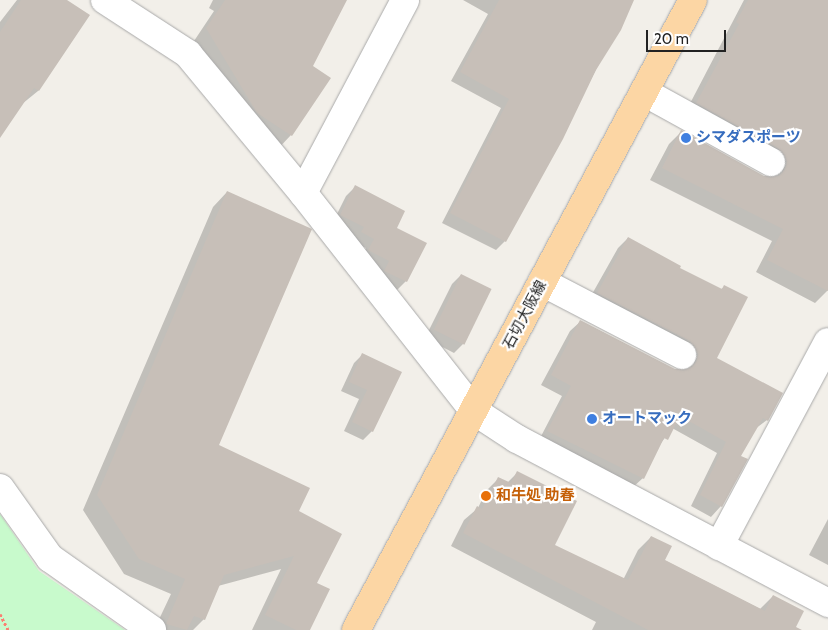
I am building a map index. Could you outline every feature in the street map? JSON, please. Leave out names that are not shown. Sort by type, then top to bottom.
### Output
[{"type":"main road","name":"石切大阪線","points":[[356,630],[693,0]]},
{"type":"street","points":[[105,0],[188,54],[303,193],[474,411],[517,440],[828,603]]},
{"type":"street","points":[[303,193],[405,0]]},
{"type":"street","points":[[644,92],[771,162]]},
{"type":"street","points":[[542,282],[682,355]]},
{"type":"street","points":[[719,546],[828,342]]},
{"type":"street","points":[[0,488],[50,558],[152,630]]},
{"type":"path","points":[[0,614],[8,630]]},
{"type":"green space","points":[[0,514],[39,571],[125,630],[0,630]]},
{"type":"building","points":[[21,0],[67,0],[90,15],[39,91],[34,88],[0,138],[0,32]]},
{"type":"building","points":[[225,0],[347,0],[313,66],[331,78],[292,136],[257,113],[206,28]]},
{"type":"building","points":[[499,0],[634,0],[621,30],[596,70],[563,139],[506,242],[450,213],[509,99],[460,72]]},
{"type":"building","points":[[748,0],[828,0],[828,291],[767,260],[783,229],[662,168],[681,130],[764,176],[779,176],[785,169],[787,161],[779,149],[696,103],[739,24],[736,22]]},
{"type":"building","points":[[355,185],[405,211],[397,228],[427,243],[407,282],[384,271],[389,261],[368,250],[374,239],[361,232],[364,227],[340,215]]},
{"type":"building","points":[[227,191],[312,229],[219,445],[310,488],[299,511],[342,534],[317,583],[330,589],[310,630],[296,630],[265,615],[294,556],[224,575],[205,620],[194,616],[187,630],[166,624],[185,579],[139,559],[97,495]]},
{"type":"building","points":[[628,237],[681,266],[680,268],[722,289],[724,285],[748,297],[717,358],[783,393],[768,421],[763,418],[741,456],[748,459],[722,507],[700,495],[726,442],[680,416],[668,440],[664,438],[644,479],[547,431],[571,386],[551,375],[580,320],[675,369],[690,368],[696,362],[698,354],[690,341],[597,293]]},
{"type":"building","points":[[461,274],[492,289],[464,345],[434,330]]},
{"type":"building","points":[[362,353],[402,372],[373,432],[352,422],[367,390],[349,382]]},
{"type":"building","points":[[517,471],[577,501],[555,545],[628,580],[651,536],[672,546],[665,560],[765,611],[773,595],[804,611],[796,627],[802,630],[648,630],[463,533],[477,506],[482,509],[498,477],[511,483]]},
{"type":"place","name":"シマダスポーツ","points":[[686,138]]},
{"type":"place","name":"オートマック","points":[[592,419]]},
{"type":"place","name":"和牛処 助春","points":[[486,496]]}]
